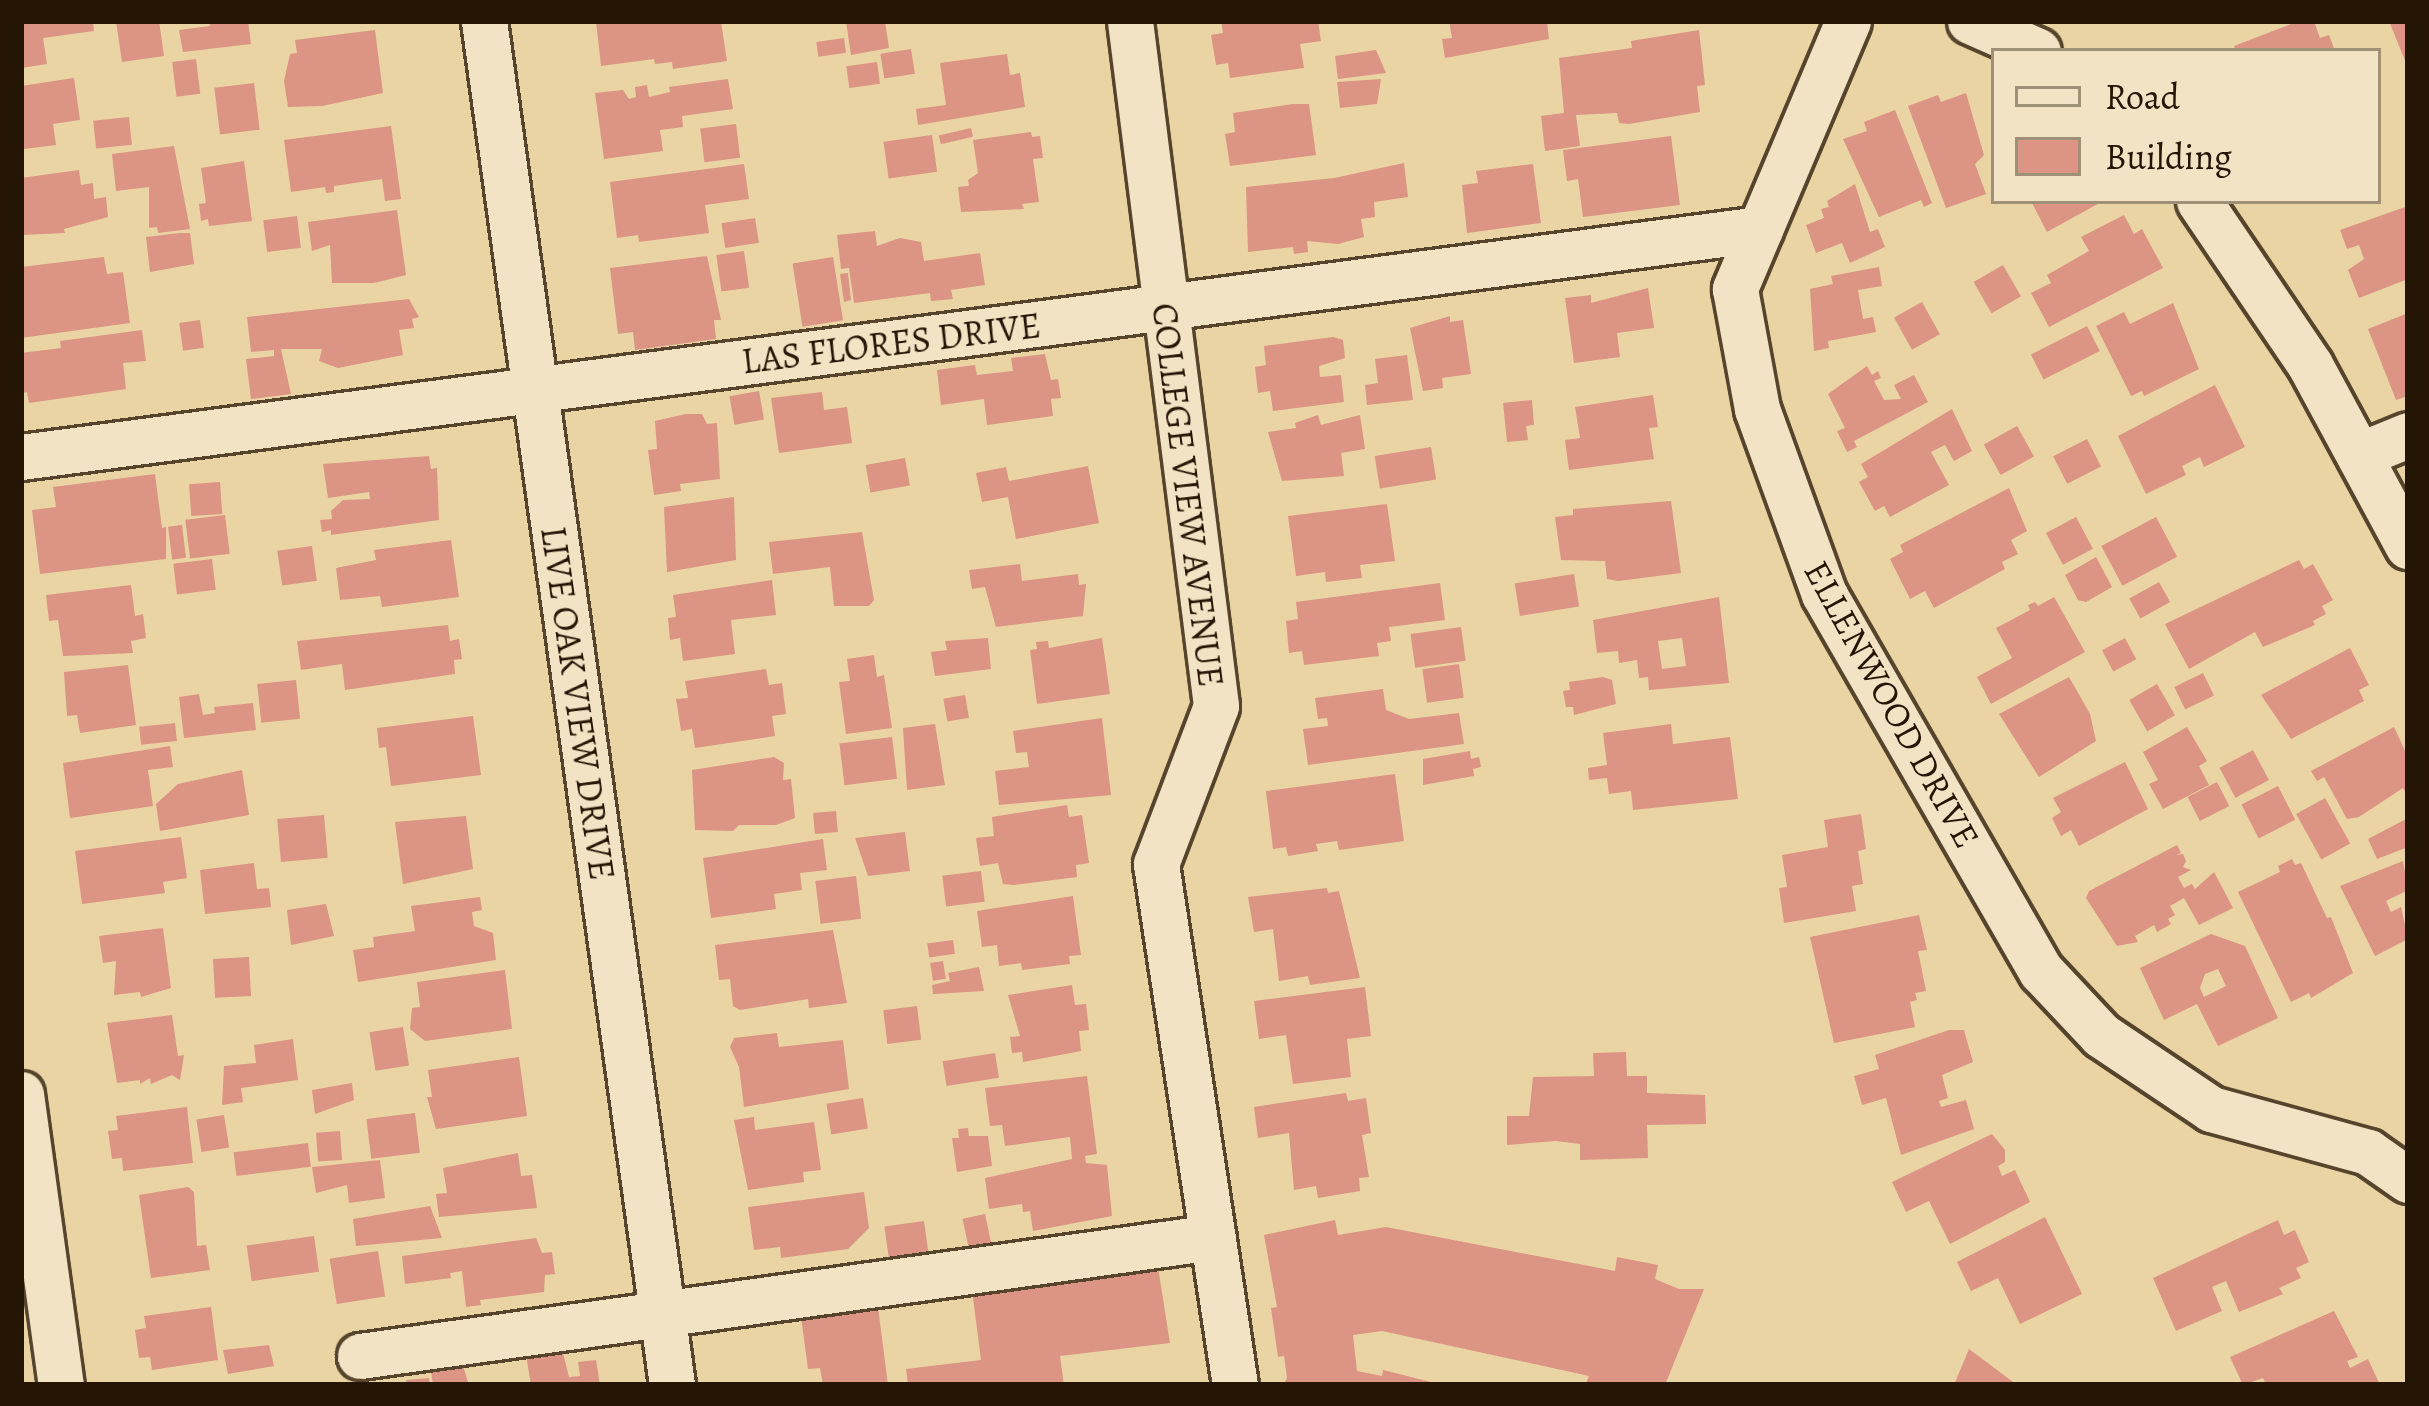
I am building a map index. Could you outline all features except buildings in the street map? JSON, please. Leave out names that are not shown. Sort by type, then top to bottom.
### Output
[{"type":"street","name":"LIVE OAK VIEW DRIVE","points":[[484,21],[672,1385]]},
{"type":"street","name":"COLLEGE VIEW AVENUE","points":[[1130,21],[1216,706],[1156,864],[1235,1385]]},
{"type":"street","name":"ELLENWOOD DRIVE","points":[[1848,21],[1735,289],[1757,410],[1824,594],[2041,971],[2101,1035],[2211,1109],[2368,1152],[2408,1180]]},
{"type":"street","points":[[1970,21],[2031,48]]},
{"type":"street","points":[[2201,204],[2310,365],[2408,546]]},
{"type":"street","name":"LAS FLORES DRIVE","points":[[21,457],[1760,229]]},
{"type":"street","points":[[2359,455],[2408,435]]},
{"type":"street","points":[[21,1094],[61,1385]]},
{"type":"street","points":[[360,1356],[1213,1237]]}]
